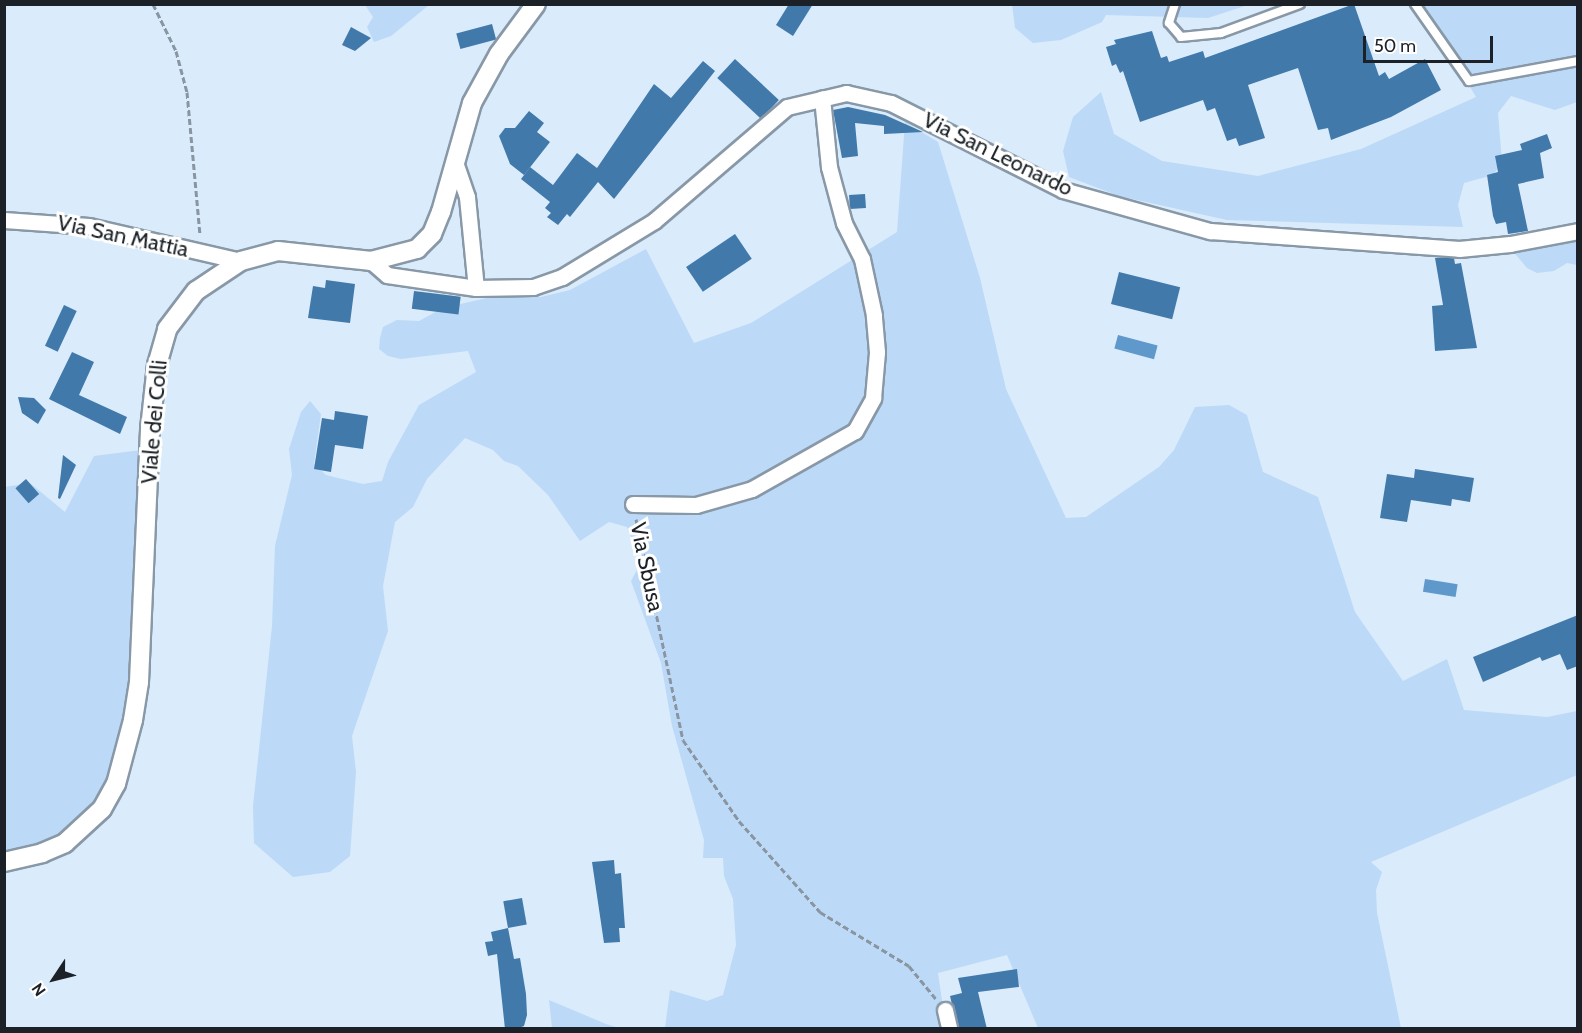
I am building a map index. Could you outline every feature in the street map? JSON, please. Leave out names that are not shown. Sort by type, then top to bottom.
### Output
[{"type":"street","name":"Viale dei Colli","points":[[4,861],[42,853],[65,843],[102,809],[116,784],[134,720],[139,682],[156,365],[167,329],[196,291],[241,261],[278,251],[371,261],[417,249],[432,234],[472,103],[499,54],[536,4]]},
{"type":"street","name":"Via San Leonardo","points":[[371,261],[387,274],[476,288],[532,287],[562,277],[654,221],[787,107],[846,93],[891,103],[1063,190],[1210,231],[1459,249],[1510,244],[1578,231]]},
{"type":"street","name":"Via Sbusa","points":[[633,504],[696,505],[752,489],[855,431],[873,398],[877,352],[874,315],[862,259],[844,223],[829,167],[822,98]]},
{"type":"street","points":[[455,162],[467,197],[476,288]]},
{"type":"street","name":"Via San Mattia","points":[[4,220],[89,226],[241,261]]},
{"type":"street","points":[[945,1010],[949,1029]]},
{"type":"lane","points":[[1175,4],[1169,23],[1181,37],[1221,33],[1300,4]]},
{"type":"lane","points":[[1415,4],[1469,81],[1578,61]]},
{"type":"path","points":[[153,4],[176,51],[187,92],[199,190],[201,252]]},
{"type":"path","name":"Via Sbusa","points":[[633,504],[683,740],[740,821],[820,912],[909,966],[945,1010]]},
{"type":"shaded area","points":[[1012,4],[1248,5],[1208,18],[1106,15],[1102,22],[1061,40],[1033,43],[1015,28]]},
{"type":"shaded area","points":[[365,5],[429,5],[391,36],[374,42],[367,27],[373,17]]},
{"type":"shaded area","points":[[1422,5],[1577,5],[1577,102],[1555,110],[1511,96],[1498,113],[1502,162],[1493,175],[1464,183],[1458,205],[1463,227],[1227,220],[1119,196],[1069,177],[1063,151],[1073,117],[1101,92],[1114,134],[1162,161],[1258,176],[1361,149],[1476,97]]},
{"type":"shaded area","points":[[905,122],[938,142],[980,278],[1006,389],[1066,518],[1086,517],[1159,467],[1174,450],[1195,407],[1229,405],[1247,415],[1263,472],[1318,497],[1355,612],[1403,681],[1447,659],[1464,710],[1547,717],[1577,711],[1577,775],[1371,862],[1382,872],[1376,890],[1377,913],[1401,1028],[1038,1028],[1007,955],[938,973],[946,1028],[665,1028],[670,990],[707,1001],[723,995],[736,945],[733,899],[724,876],[723,858],[703,858],[704,840],[672,726],[661,663],[631,581],[638,568],[634,544],[627,527],[609,522],[580,541],[548,495],[518,466],[504,461],[493,450],[465,438],[427,479],[413,507],[395,522],[383,586],[388,631],[352,736],[356,772],[350,856],[330,872],[293,877],[254,843],[253,806],[272,626],[275,546],[292,475],[289,449],[301,412],[310,401],[321,414],[314,464],[326,475],[363,484],[382,481],[388,462],[419,405],[476,372],[468,351],[401,359],[388,356],[379,349],[380,338],[383,327],[397,320],[419,321],[443,308],[491,297],[541,297],[570,290],[646,249],[694,343],[751,323],[897,232]]},
{"type":"shaded area","points":[[1577,240],[1577,265],[1567,263],[1554,271],[1537,273],[1527,268],[1512,250]]},
{"type":"shaded area","points":[[141,450],[130,708],[122,746],[99,801],[66,833],[34,846],[5,851],[4,487],[30,483],[65,512],[94,456]]},
{"type":"shaded area","points":[[549,1000],[606,1024],[619,1028],[552,1028]]},
{"type":"water","points":[[1118,335],[1158,346],[1154,359],[1114,349]]},
{"type":"water","points":[[1425,579],[1458,584],[1456,597],[1423,592]]},
{"type":"building","points":[[789,4],[813,4],[793,36],[776,25]]},
{"type":"building","points":[[1354,4],[1379,76],[1385,72],[1389,79],[1425,59],[1441,90],[1391,117],[1331,140],[1328,128],[1318,130],[1298,68],[1248,85],[1265,138],[1239,146],[1236,138],[1227,141],[1215,108],[1207,111],[1203,100],[1140,122],[1123,71],[1120,73],[1116,64],[1112,66],[1106,47],[1116,44],[1114,40],[1152,31],[1161,58],[1167,56],[1169,62],[1203,51],[1205,58]]},
{"type":"building","points":[[492,24],[496,39],[460,49],[456,34]]},
{"type":"building","points":[[351,27],[371,38],[355,51],[342,45]]},
{"type":"building","points":[[735,59],[779,100],[761,119],[717,78]]},
{"type":"building","points":[[703,61],[715,71],[614,199],[598,182],[570,217],[567,214],[558,225],[547,217],[551,213],[545,208],[550,202],[521,179],[530,167],[553,185],[577,153],[597,168],[654,84],[671,98]]},
{"type":"building","points":[[848,107],[885,115],[923,132],[884,134],[884,126],[855,123],[858,156],[842,158],[833,110]]},
{"type":"building","points":[[529,111],[544,123],[537,132],[550,142],[524,175],[510,164],[499,136],[505,128],[515,128]]},
{"type":"building","points":[[1547,134],[1552,148],[1540,153],[1544,178],[1518,184],[1528,231],[1508,234],[1506,222],[1496,224],[1493,216],[1487,175],[1498,172],[1495,156],[1522,150],[1520,144]]},
{"type":"building","points":[[865,194],[866,208],[850,209],[849,195]]},
{"type":"building","points":[[735,234],[752,259],[703,292],[686,267]]},
{"type":"building","points":[[1435,258],[1454,258],[1455,264],[1461,263],[1477,348],[1435,351],[1432,306],[1443,305]]},
{"type":"building","points":[[1119,272],[1180,287],[1172,319],[1111,304]]},
{"type":"building","points":[[326,280],[355,284],[350,323],[308,318],[313,286],[325,288]]},
{"type":"building","points":[[414,291],[461,297],[458,315],[412,309]]},
{"type":"building","points":[[64,305],[77,311],[58,352],[45,346]]},
{"type":"building","points":[[72,352],[94,362],[79,395],[127,417],[120,434],[49,399]]},
{"type":"building","points":[[18,397],[34,398],[46,410],[38,424],[22,413]]},
{"type":"building","points":[[335,411],[368,416],[363,449],[335,445],[331,472],[314,469],[322,418],[334,420]]},
{"type":"building","points":[[63,455],[76,465],[60,499],[58,498]]},
{"type":"building","points":[[1415,469],[1474,478],[1470,502],[1452,499],[1451,506],[1411,500],[1407,522],[1380,518],[1387,474],[1414,478]]},
{"type":"building","points":[[26,479],[39,494],[29,503],[15,488]]},
{"type":"building","points":[[1578,615],[1578,666],[1567,670],[1560,654],[1542,661],[1540,657],[1483,682],[1473,657]]},
{"type":"building","points":[[614,860],[615,874],[621,873],[625,928],[619,928],[620,942],[604,943],[592,862]]},
{"type":"building","points":[[522,898],[527,925],[508,928],[503,901]]},
{"type":"building","points":[[508,928],[514,959],[520,958],[526,994],[527,1015],[524,1026],[516,1029],[505,1029],[497,954],[488,956],[485,942],[493,941],[491,932]]},
{"type":"building","points":[[1017,969],[1019,987],[978,992],[987,1029],[958,1029],[950,996],[962,993],[958,978]]}]
